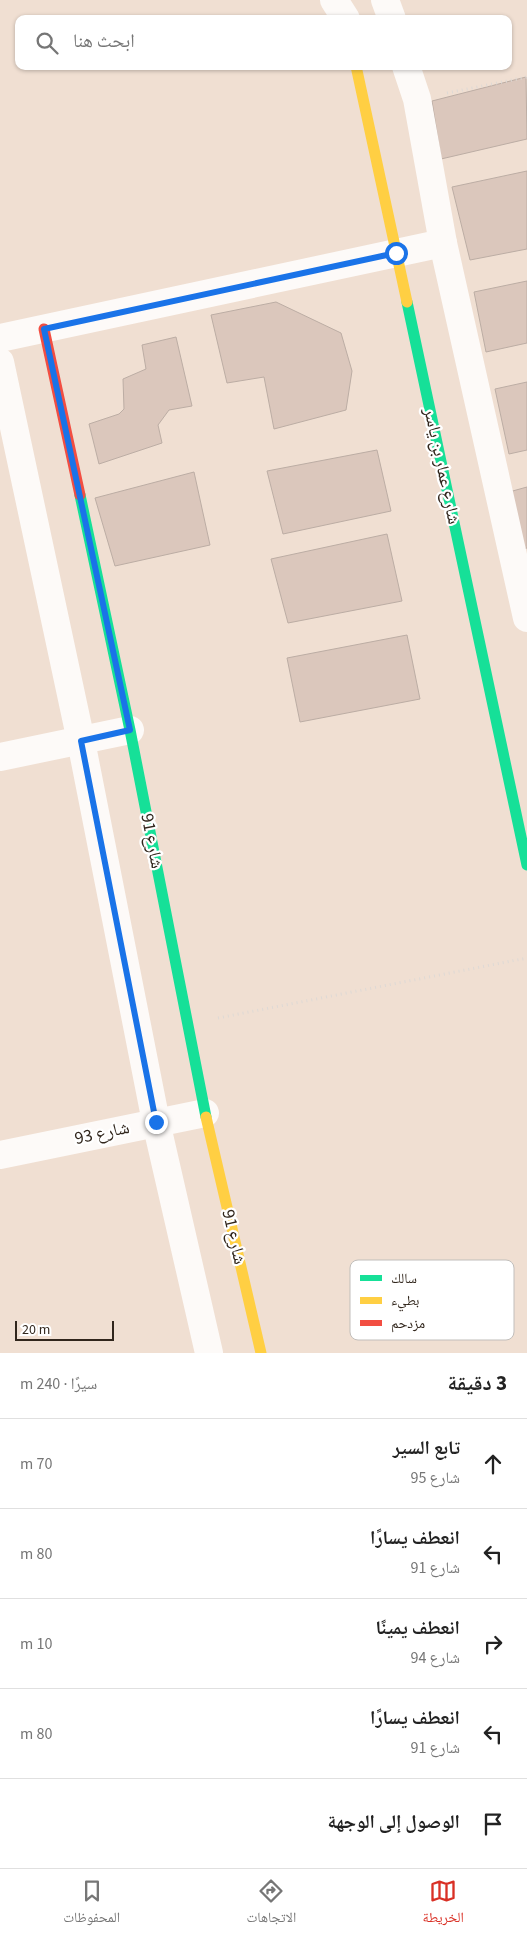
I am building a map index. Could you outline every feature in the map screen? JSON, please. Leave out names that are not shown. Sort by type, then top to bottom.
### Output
[{"type":"street","points":[[334,0],[343,15]]},
{"type":"street","points":[[385,0],[391,15]]},
{"type":"street","name":"شارع عمار بن ياسر","points":[[357,70],[527,865]]},
{"type":"street","points":[[407,70],[416,100],[442,243],[527,618]]},
{"type":"street","points":[[0,338],[442,243]]},
{"type":"street","name":"شارع 91","points":[[44,329],[130,730],[205,1113],[261,1353]]},
{"type":"street","points":[[0,362],[81,741],[156,1122],[209,1353]]},
{"type":"street","points":[[0,758],[130,730]]},
{"type":"street","name":"شارع 93","points":[[0,1155],[205,1113]]},
{"type":"path","points":[[416,100],[527,77]]},
{"type":"path","points":[[188,1024],[527,958]]},
{"type":"building","points":[[526,77],[527,139],[441,159],[432,101]]},
{"type":"building","points":[[527,171],[527,249],[470,260],[452,187]]},
{"type":"building","points":[[527,281],[527,343],[486,352],[474,292]]},
{"type":"building","points":[[276,302],[341,333],[352,371],[346,410],[274,429],[264,377],[227,383],[211,315]]},
{"type":"building","points":[[176,337],[192,406],[169,410],[158,425],[162,443],[99,464],[89,424],[119,414],[124,409],[123,379],[146,369],[142,345]]},
{"type":"building","points":[[527,382],[527,450],[509,454],[495,389]]},
{"type":"building","points":[[377,450],[391,511],[283,534],[267,471]]},
{"type":"building","points":[[194,472],[210,545],[115,566],[95,498]]},
{"type":"building","points":[[527,487],[527,548],[523,549],[509,492]]},
{"type":"building","points":[[387,534],[402,601],[288,623],[271,559]]},
{"type":"building","points":[[407,635],[420,699],[300,722],[287,658]]},
{"type":"traffic: fast","points":[[407,302],[527,865]]},
{"type":"traffic: fast","points":[[80,495],[130,730],[206,1117]]},
{"type":"traffic: slow","points":[[357,70],[407,302]]},
{"type":"traffic: slow","points":[[206,1117],[261,1353]]},
{"type":"traffic: jam","points":[[44,329],[80,495]]},
{"type":"route","points":[[156,1122],[81,741],[130,730],[44,329],[396,253]]}]
